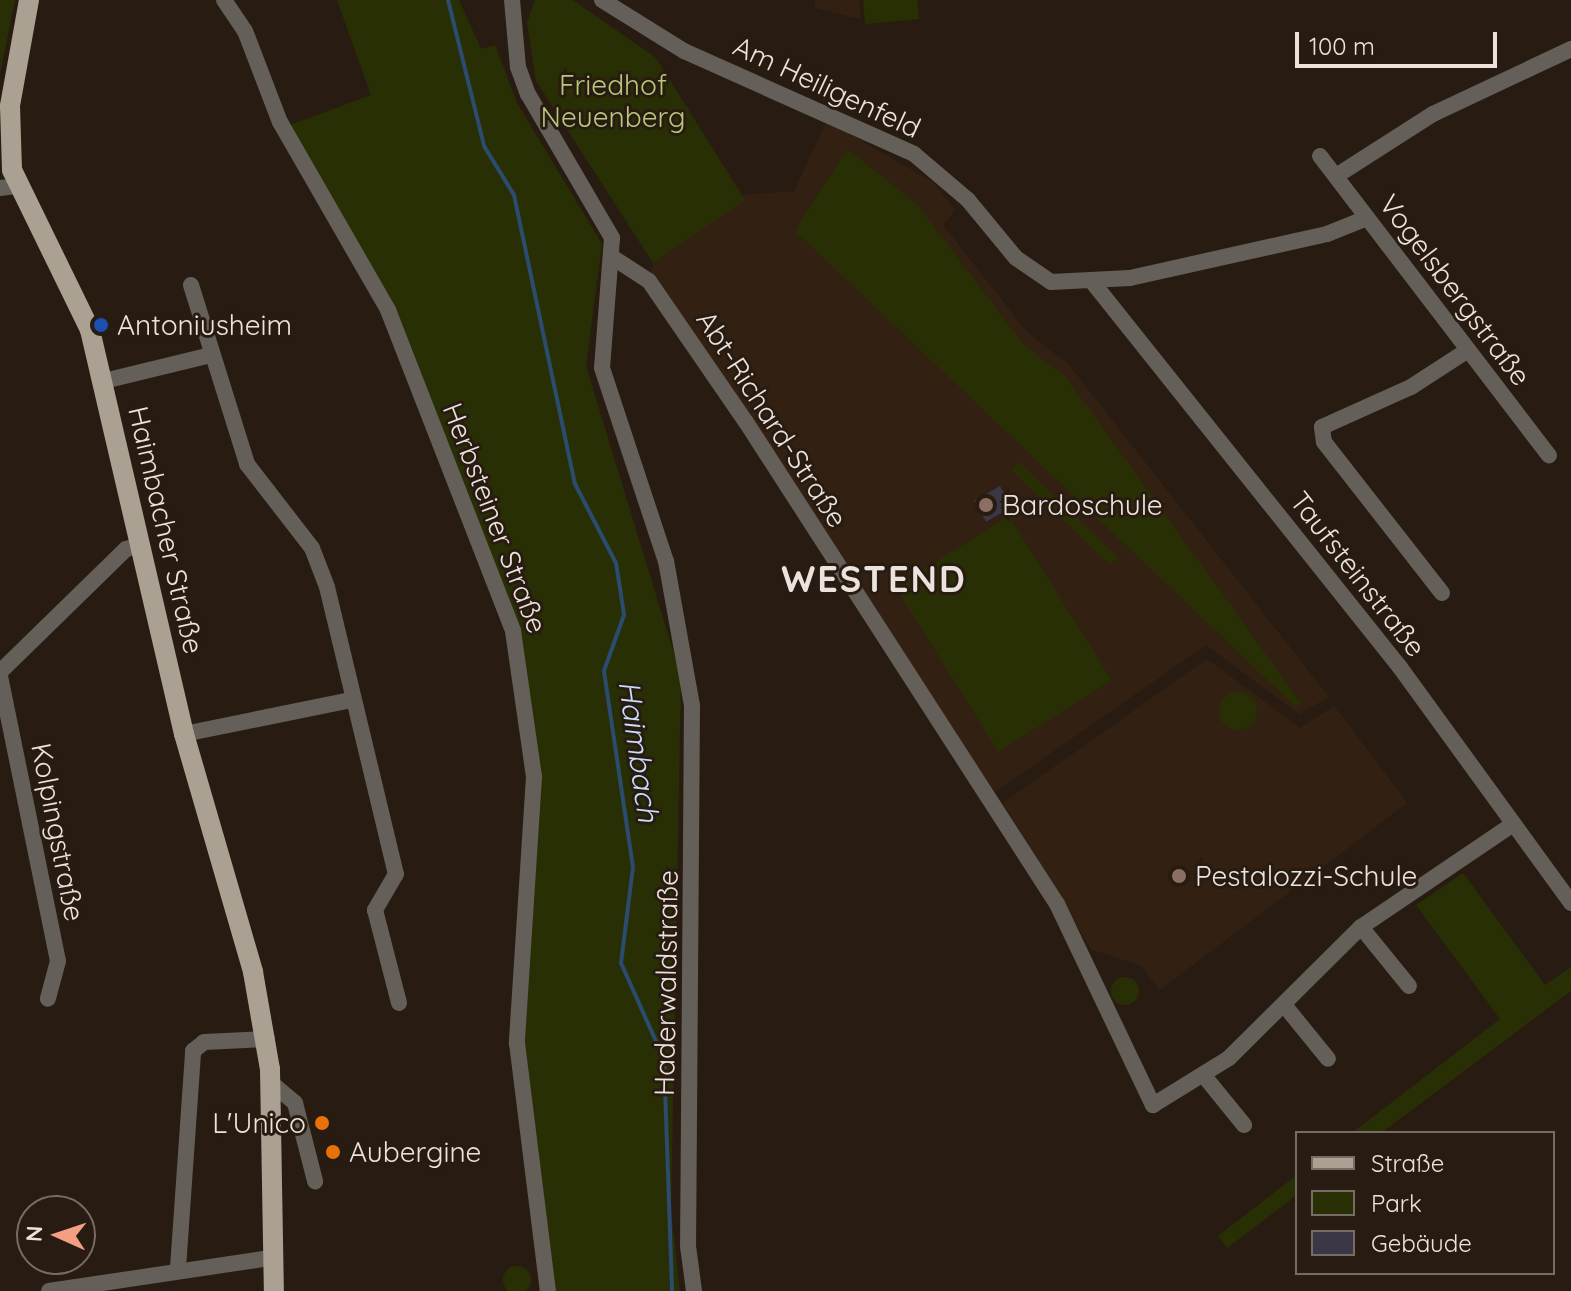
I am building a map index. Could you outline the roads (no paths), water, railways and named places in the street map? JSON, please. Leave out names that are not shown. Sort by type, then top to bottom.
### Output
[{"type":"main road","name":"Haimbacher Straße","points":[[29,0],[10,106],[5,159],[8,187],[79,305],[104,381],[184,734],[267,1039],[274,1291]]},
{"type":"street","name":"Herbsteiner Straße","points":[[224,0],[245,31],[280,122],[388,310],[513,631],[534,777],[517,1043],[548,1291]]},
{"type":"street","name":"Am Heiligenfeld","points":[[605,1],[684,51],[914,154],[968,200],[1032,272],[1051,282],[1094,284],[1327,234],[1367,218]]},
{"type":"street","points":[[514,4],[528,94],[606,218],[615,259]]},
{"type":"street","points":[[1336,176],[1446,107],[1571,49]]},
{"type":"street","name":"Vogelsbergstraße","points":[[1320,156],[1549,456]]},
{"type":"street","name":"Abt-Richard-Straße","points":[[615,259],[649,281],[676,319],[1057,904],[1153,1105],[1205,1077]]},
{"type":"street","name":"Haderwaldstraße","points":[[615,259],[602,318],[602,368],[666,561],[697,754],[688,1246],[694,1291]]},
{"type":"street","name":"Taufsteinstraße","points":[[1094,284],[1399,666],[1571,903]]},
{"type":"street","points":[[191,285],[247,464],[312,548],[396,874],[375,910],[399,1003]]},
{"type":"street","points":[[1442,593],[1324,442],[1322,427],[1411,387],[1468,350]]},
{"type":"street","points":[[104,381],[211,355]]},
{"type":"street","points":[[0,674],[126,549],[141,545]]},
{"type":"street","name":"Kolpingstraße","points":[[0,674],[58,961],[48,999]]},
{"type":"street","points":[[184,734],[351,700]]},
{"type":"street","points":[[1244,1125],[1205,1077],[1285,1006],[1289,992],[1361,927],[1513,824]]},
{"type":"street","points":[[1361,927],[1409,986]]},
{"type":"street","points":[[1285,1006],[1328,1059]]},
{"type":"street","points":[[178,1268],[193,1051],[204,1042],[267,1039]]},
{"type":"street","points":[[270,1082],[295,1103],[315,1181]]},
{"type":"street","points":[[49,1291],[178,1268],[271,1258]]},
{"type":"waterway","name":"Haimbach","points":[[448,0],[484,146],[514,195],[575,484],[616,563],[624,615],[604,671],[633,867],[621,963],[664,1059],[672,1291]]},
{"type":"place","name":"Antoniusheim","points":[[101,325]]},
{"type":"place","name":"Bardoschule","points":[[986,505]]},
{"type":"place","name":"Pestalozzi-Schule","points":[[1179,876]]},
{"type":"place","name":"L'Unico","points":[[322,1123]]},
{"type":"place","name":"Aubergine","points":[[333,1152]]},
{"type":"district","name":"WESTEND","points":[[874,579]]},
{"type":"park label","name":"Friedhof Neuenberg","points":[[613,101]]}]
